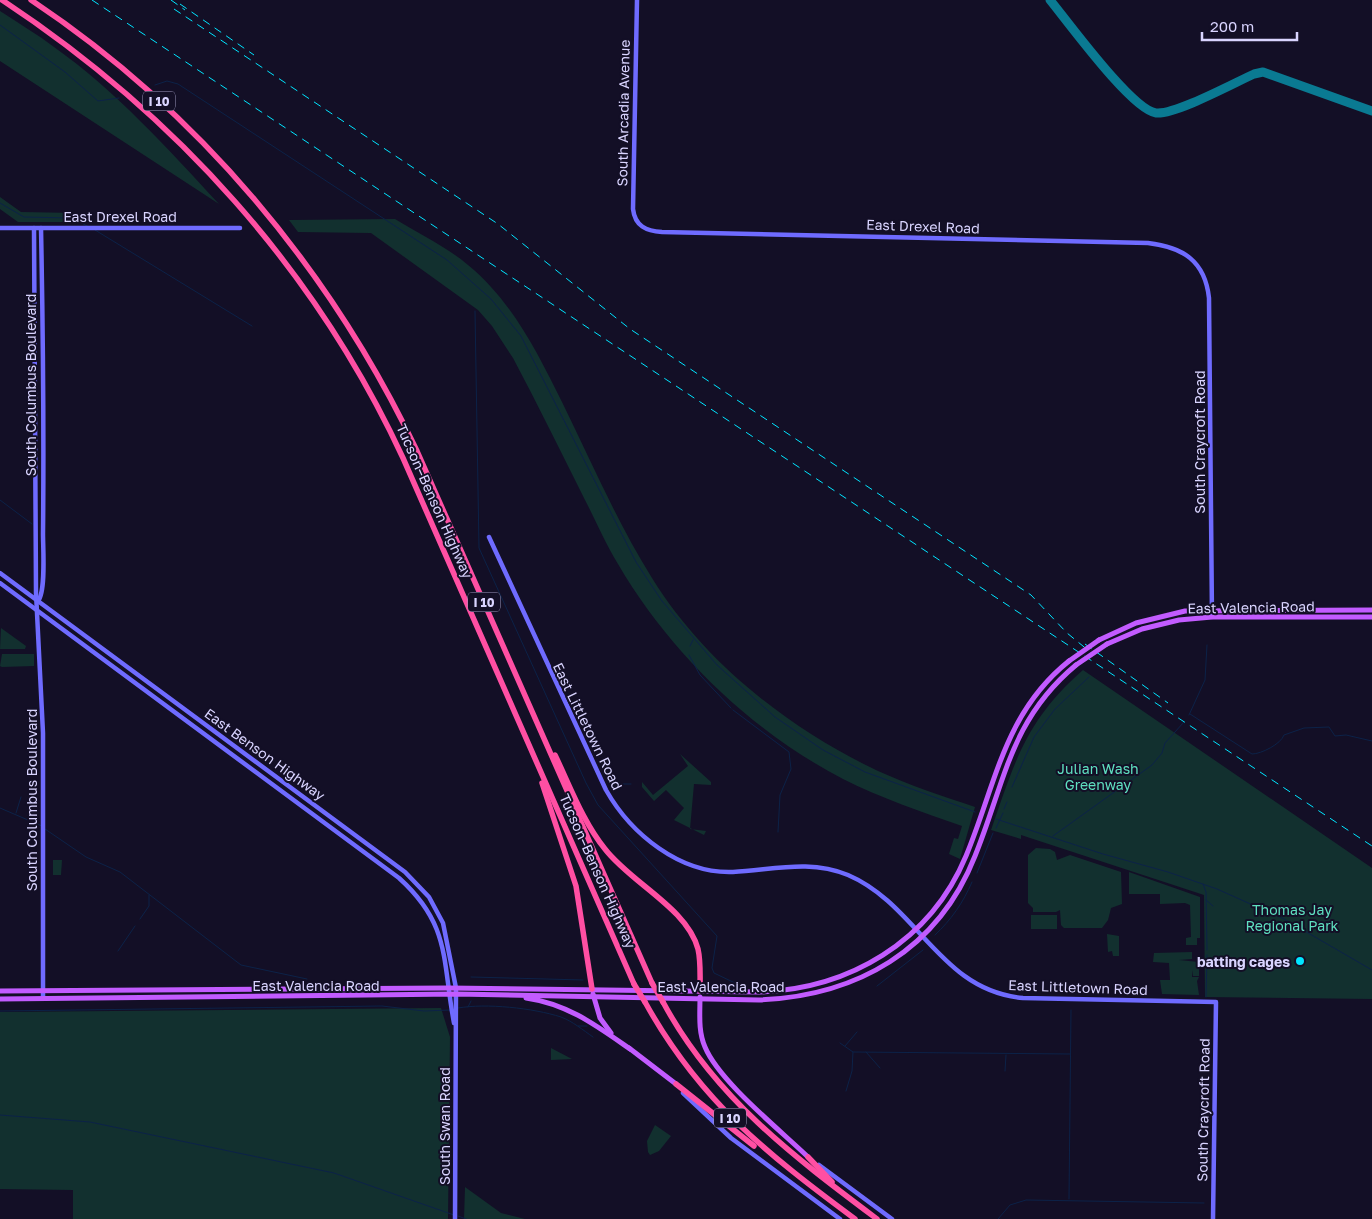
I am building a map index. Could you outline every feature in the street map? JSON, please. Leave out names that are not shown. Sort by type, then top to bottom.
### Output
[{"type":"highway","name":"Tucson–Benson Highway","points":[[1,0],[34,21],[90,63],[139,104],[205,168],[251,219],[327,321],[376,403],[406,464],[634,984],[676,1052],[722,1109],[777,1161],[855,1219]]},
{"type":"highway","name":"Tucson–Benson Highway","points":[[31,0],[101,51],[169,110],[220,161],[271,218],[336,306],[391,399],[421,459],[652,983],[663,1002],[695,1053],[739,1106],[782,1147],[876,1219]]},
{"type":"highway","points":[[503,647],[582,812],[597,839],[623,870],[678,915],[692,933],[699,956],[700,991]]},
{"type":"highway","points":[[526,739],[574,878],[592,988]]},
{"type":"highway","points":[[676,1084],[773,1161],[842,1209]]},
{"type":"highway","points":[[808,1157],[848,1198]]},
{"type":"main road","name":"East Valencia Road","points":[[0,991],[592,988],[775,991],[818,985],[843,976],[874,960],[916,929],[942,899],[962,866],[1004,748],[1018,720],[1043,686],[1069,661],[1099,640],[1149,618],[1185,611],[1372,610]]},
{"type":"main road","name":"East Valencia Road","points":[[0,999],[456,994],[776,999],[831,990],[861,979],[884,966],[923,936],[953,899],[967,874],[1011,753],[1024,725],[1048,692],[1076,665],[1107,644],[1142,629],[1164,623],[1212,617],[1372,617]]},
{"type":"main road","points":[[592,988],[600,1018],[604,1025],[630,1049]]},
{"type":"main road","points":[[700,991],[701,1033],[710,1055],[748,1101],[808,1157]]},
{"type":"main road","points":[[504,996],[543,1000],[568,1008],[630,1049],[676,1084]]},
{"type":"street","name":"South Arcadia Avenue","points":[[637,0],[633,208],[639,225]]},
{"type":"street","name":"East Drexel Road","points":[[639,225],[648,230],[662,232],[1148,242],[1181,250],[1199,268]]},
{"type":"street","name":"East Drexel Road","points":[[0,228],[240,228]]},
{"type":"street","name":"South Columbus Boulevard","points":[[34,228],[36,595],[39,613],[44,821],[43,998]]},
{"type":"street","name":"South Columbus Boulevard","points":[[38,602],[42,590],[43,536],[41,228]]},
{"type":"street","name":"South Craycroft Road","points":[[1199,268],[1205,278],[1209,298],[1212,617]]},
{"type":"street","name":"East Littletown Road","points":[[489,537],[596,772],[614,805],[643,834],[668,855],[682,863],[715,871],[805,865],[838,871],[872,888],[916,929],[946,962],[965,978],[984,989],[1006,996],[1216,1002]]},
{"type":"street","name":"East Benson Highway","points":[[0,574],[412,878],[429,897],[443,923],[456,994]]},
{"type":"street","name":"East Benson Highway","points":[[0,583],[375,860],[415,892],[426,906],[441,938],[449,994]]},
{"type":"street","name":"South Swan Road","points":[[449,994],[454,1009]]},
{"type":"street","name":"South Swan Road","points":[[455,1219],[456,1034],[454,1009],[456,994]]},
{"type":"street","name":"South Craycroft Road","points":[[1213,1219],[1216,1002]]},
{"type":"street","points":[[676,1084],[727,1134],[840,1219]]},
{"type":"street","points":[[808,1157],[892,1219]]},
{"type":"green space","points":[[0,11],[48,42],[99,82],[141,121],[219,204],[0,61]]},
{"type":"green space","points":[[0,197],[21,212],[76,213],[88,222],[18,222],[0,209]]},
{"type":"green space","points":[[395,219],[460,258],[484,279],[510,311],[543,365],[639,557],[673,609],[697,638],[751,690],[781,714],[812,735],[878,771],[914,786],[975,807],[960,859],[949,854],[954,838],[958,839],[962,826],[872,792],[843,779],[809,760],[776,738],[745,713],[688,658],[662,628],[618,564],[513,358],[492,326],[478,310],[371,233],[298,232],[289,220]]},
{"type":"green space","points":[[1,628],[26,646],[25,649],[0,649]]},
{"type":"green space","points":[[2,654],[34,654],[34,666],[2,667],[0,666]]},
{"type":"green space","points":[[1083,670],[1372,868],[1372,999],[1205,997],[1204,895],[1021,835],[1021,839],[991,830],[1007,783],[1035,724],[1064,688]]},
{"type":"green space","points":[[680,754],[711,782],[711,785],[694,784],[690,828],[674,820],[684,808],[666,790],[654,801],[642,787],[642,782],[653,795],[688,766]]},
{"type":"green space","points":[[693,829],[706,831],[704,835]]},
{"type":"green space","points":[[1036,848],[1050,849],[1055,852],[1057,860],[1070,855],[1121,872],[1122,904],[1111,908],[1108,920],[1102,928],[1064,928],[1061,925],[1060,910],[1056,912],[1033,912],[1033,908],[1028,903],[1028,855]]},
{"type":"green space","points":[[53,860],[62,860],[61,875],[53,875]]},
{"type":"green space","points":[[1129,872],[1200,897],[1200,938],[1197,938],[1197,945],[1186,945],[1186,938],[1191,937],[1190,905],[1185,903],[1160,904],[1160,894],[1129,894]]},
{"type":"green space","points":[[1031,915],[1057,915],[1057,929],[1031,929]]},
{"type":"green space","points":[[1107,934],[1119,936],[1119,956],[1113,956],[1112,951],[1108,952]]},
{"type":"green space","points":[[1192,952],[1192,959],[1179,960],[1199,962],[1199,976],[1193,976],[1192,970],[1192,977],[1199,977],[1197,981],[1199,995],[1162,994],[1160,980],[1170,980],[1169,963],[1153,962],[1154,953]]},
{"type":"green space","points":[[441,1008],[450,1037],[448,1219],[73,1219],[73,1190],[0,1189],[0,1012]]},
{"type":"green space","points":[[551,1048],[572,1059],[551,1060]]},
{"type":"green space","points":[[655,1125],[671,1136],[659,1151],[650,1155],[647,1141]]},
{"type":"green space","points":[[465,1187],[501,1213],[525,1219],[464,1219]]},
{"type":"waterway","points":[[0,25],[65,72],[98,101],[119,98]]},
{"type":"waterway","points":[[155,85],[167,81],[178,84],[447,260],[491,299],[521,336],[636,562],[662,601],[717,665],[775,717],[823,750],[865,772],[975,812]]},
{"type":"waterway","points":[[0,203],[24,217],[72,218],[89,227]]},
{"type":"waterway","points":[[95,230],[252,326]]},
{"type":"waterway","points":[[475,311],[479,548],[586,783],[598,805],[717,936],[712,968],[714,973],[735,983]]},
{"type":"waterway","points":[[0,500],[32,524]]},
{"type":"waterway","points":[[690,646],[693,640]]},
{"type":"waterway","points":[[1189,715],[1205,680],[1207,645]]},
{"type":"waterway","points":[[689,655],[700,675],[731,708]]},
{"type":"waterway","points":[[1012,787],[1034,737],[1055,709],[1089,677]]},
{"type":"waterway","points":[[733,710],[789,752],[791,769],[780,795],[778,832]]},
{"type":"waterway","points":[[1190,714],[1252,754],[1275,745],[1284,735],[1304,728],[1329,727],[1335,736],[1346,735],[1372,741]]},
{"type":"waterway","points":[[1053,836],[1152,765],[1162,753],[1165,743],[1184,722]]},
{"type":"waterway","points":[[615,784],[631,784]]},
{"type":"waterway","points":[[16,813],[21,797]]},
{"type":"waterway","points":[[1004,809],[1007,802]]},
{"type":"waterway","points":[[0,808],[42,826]]},
{"type":"waterway","points":[[996,828],[1003,813]]},
{"type":"waterway","points":[[996,819],[1217,889],[1284,919],[1372,970]]},
{"type":"waterway","points":[[45,829],[86,857],[120,872],[241,965],[307,979]]},
{"type":"waterway","points":[[977,873],[993,833]]},
{"type":"waterway","points":[[935,935],[956,911],[972,882]]},
{"type":"waterway","points":[[1203,884],[1206,892],[1207,950]]},
{"type":"waterway","points":[[140,919],[149,906],[149,895]]},
{"type":"waterway","points":[[1206,900],[1213,906]]},
{"type":"waterway","points":[[118,951],[135,926]]},
{"type":"waterway","points":[[877,986],[923,950]]},
{"type":"waterway","points":[[1206,997],[1207,955]]},
{"type":"waterway","points":[[471,977],[583,980]]},
{"type":"waterway","points":[[468,1007],[471,1001]]},
{"type":"waterway","points":[[0,1011],[382,1006],[424,1011],[451,1010]]},
{"type":"waterway","points":[[458,1008],[496,1006],[537,1011],[561,1017],[593,1037]]},
{"type":"waterway","points":[[1069,1199],[1071,1010]]},
{"type":"waterway","points":[[578,1026],[587,1026]]},
{"type":"waterway","points":[[845,1046],[857,1032]]},
{"type":"waterway","points":[[840,1043],[853,1052],[852,1071],[846,1091]]},
{"type":"waterway","points":[[853,1052],[1070,1054]]},
{"type":"waterway","points":[[866,1052],[880,1068]]},
{"type":"waterway","points":[[1005,1071],[1006,1055]]},
{"type":"waterway","points":[[0,1115],[90,1122],[334,1173],[454,1215]]},
{"type":"waterway","points":[[998,1219],[1010,1205],[1026,1200],[1204,1203]]},
{"type":"waterway","points":[[458,1216],[466,1219]]},
{"type":"taxiway","points":[[1050,0],[1117,82],[1145,108],[1156,113],[1177,109],[1254,74],[1263,72],[1372,111]]},
{"type":"railway","points":[[92,0],[1372,846]]},
{"type":"railway","points":[[171,0],[185,10]]},
{"type":"railway","points":[[180,4],[254,55]]},
{"type":"railway","points":[[174,9],[498,224],[630,329],[1031,595],[1067,633],[1089,651]]},
{"type":"railway","points":[[1085,644],[1168,703]]},
{"type":"place","name":"batting cages","points":[[1300,961]]},
{"type":"park label","name":"Julian Wash Greenway","points":[[1098,776]]},
{"type":"park label","name":"Thomas Jay Regional Park","points":[[1292,918]]}]
